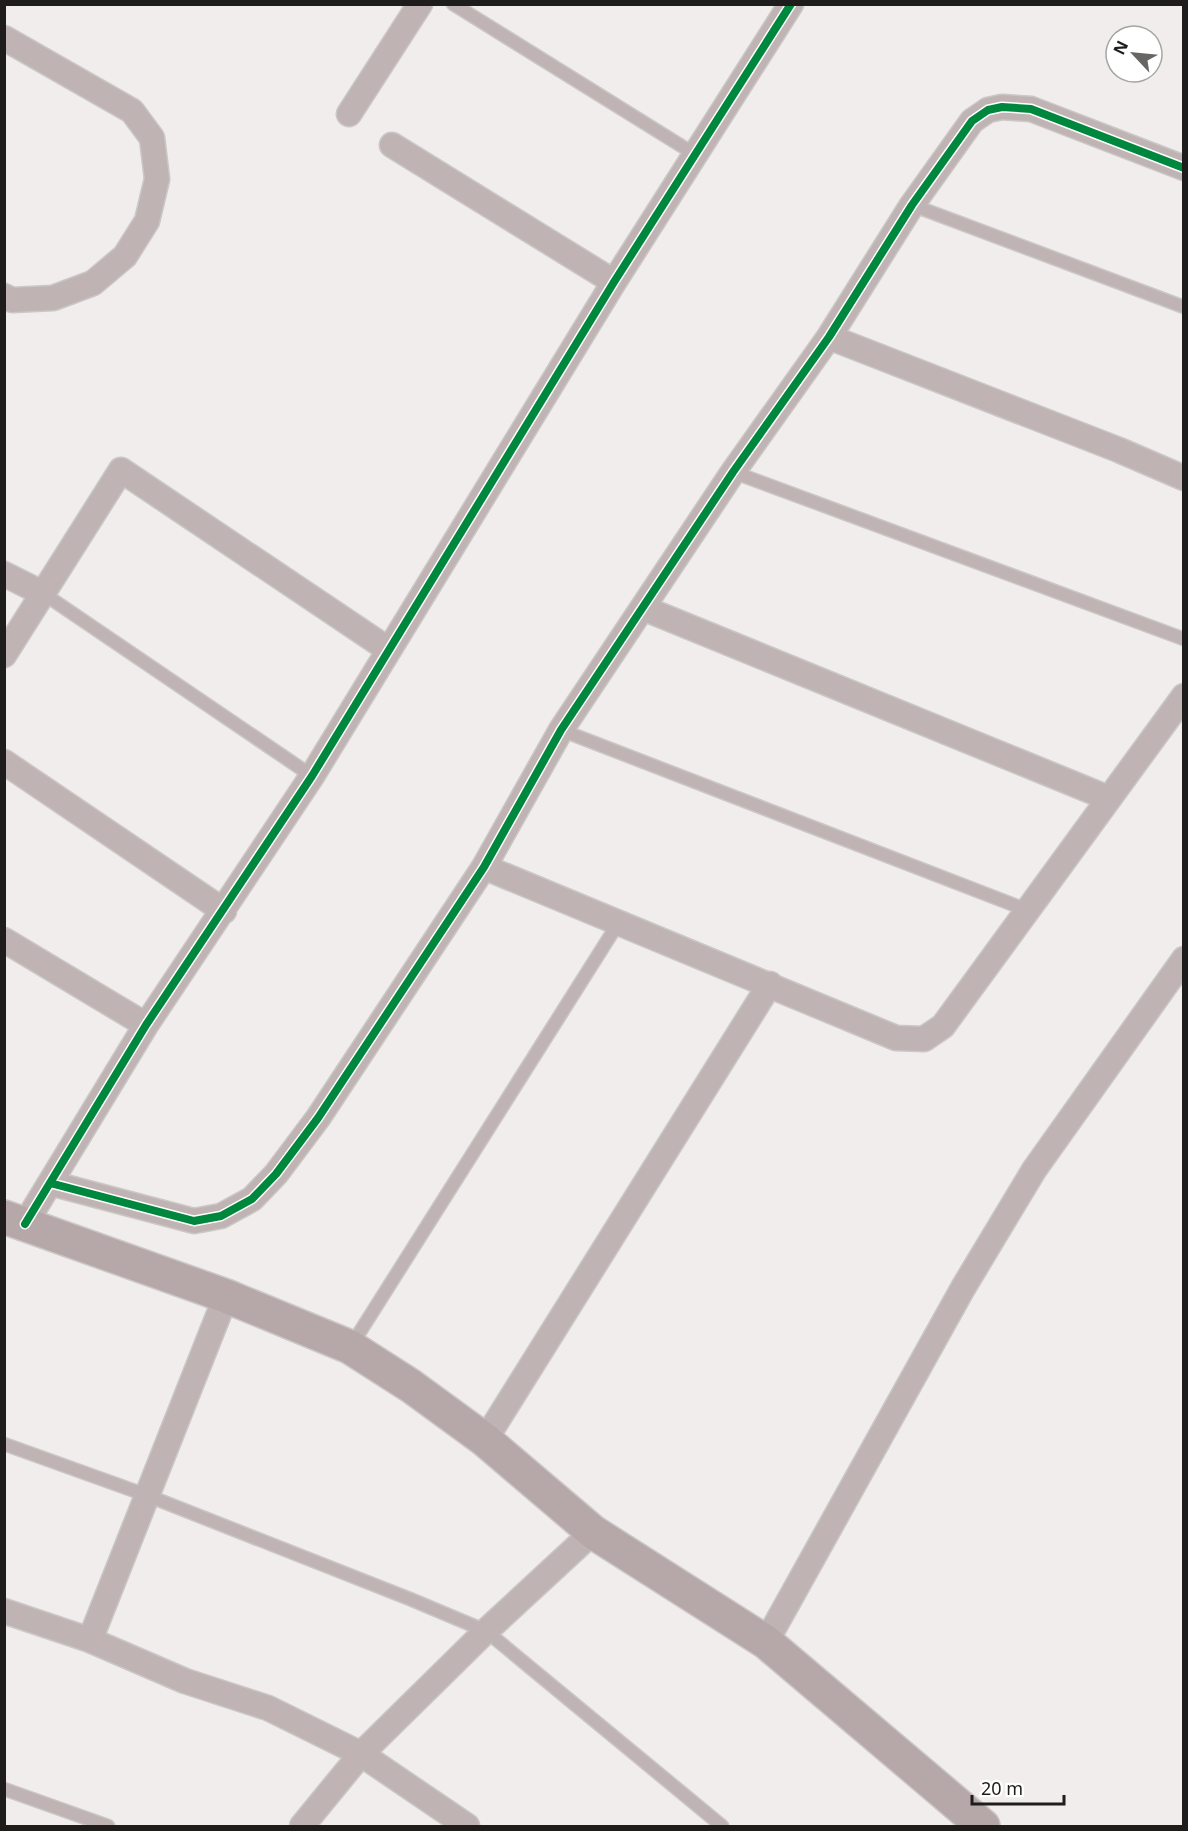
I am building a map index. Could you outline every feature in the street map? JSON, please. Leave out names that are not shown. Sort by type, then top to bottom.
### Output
[{"type":"street","points":[[350,114],[420,4]]},
{"type":"street","points":[[791,4],[614,282],[312,776],[146,1026],[50,1183],[15,1220],[226,1296],[350,1347],[411,1386],[485,1440],[593,1532],[766,1642],[979,1825]]},
{"type":"street","points":[[4,38],[132,111],[152,138],[157,179],[147,221],[125,256],[93,283],[53,298],[12,300],[4,296]]},
{"type":"street","points":[[50,1183],[194,1221],[221,1216],[252,1199],[276,1174],[318,1118],[484,867],[561,730],[734,472],[829,337],[912,205],[972,121],[988,110],[1002,106],[1031,108],[1184,168]]},
{"type":"street","points":[[393,145],[614,282]]},
{"type":"street","points":[[829,337],[1119,450],[1184,478]]},
{"type":"street","points":[[4,655],[121,470],[389,650]]},
{"type":"street","points":[[4,574],[44,594]]},
{"type":"street","points":[[643,608],[1108,798]]},
{"type":"street","points":[[484,867],[620,921],[896,1038],[924,1039],[944,1026],[1184,696]]},
{"type":"street","points":[[4,762],[224,911]]},
{"type":"street","points":[[4,940],[146,1026]]},
{"type":"street","points":[[766,1642],[963,1288],[1034,1170],[1184,959]]},
{"type":"street","points":[[485,1440],[770,984]]},
{"type":"street","points":[[90,1640],[226,1296]]},
{"type":"street","points":[[302,1827],[361,1754],[486,1631],[593,1532]]},
{"type":"street","points":[[4,1611],[90,1640],[185,1681],[268,1708],[361,1754],[467,1827]]},
{"type":"lane","points":[[453,4],[696,155]]},
{"type":"lane","points":[[912,205],[1184,307]]},
{"type":"lane","points":[[734,472],[1184,639]]},
{"type":"lane","points":[[44,594],[312,776]]},
{"type":"lane","points":[[561,730],[1027,910]]},
{"type":"lane","points":[[350,1347],[620,921]]},
{"type":"lane","points":[[4,1444],[146,1495],[486,1631],[722,1827]]},
{"type":"lane","points":[[4,1789],[108,1827]]},
{"type":"cycle path","points":[[25,1224],[146,1025],[312,776],[614,282],[791,4]]},
{"type":"cycle path","points":[[50,1183],[194,1221],[221,1216],[252,1199],[276,1174],[318,1118],[484,867],[561,730],[733,472],[829,337],[912,205],[972,121],[988,110],[1002,107],[1031,109],[1184,168]]}]
